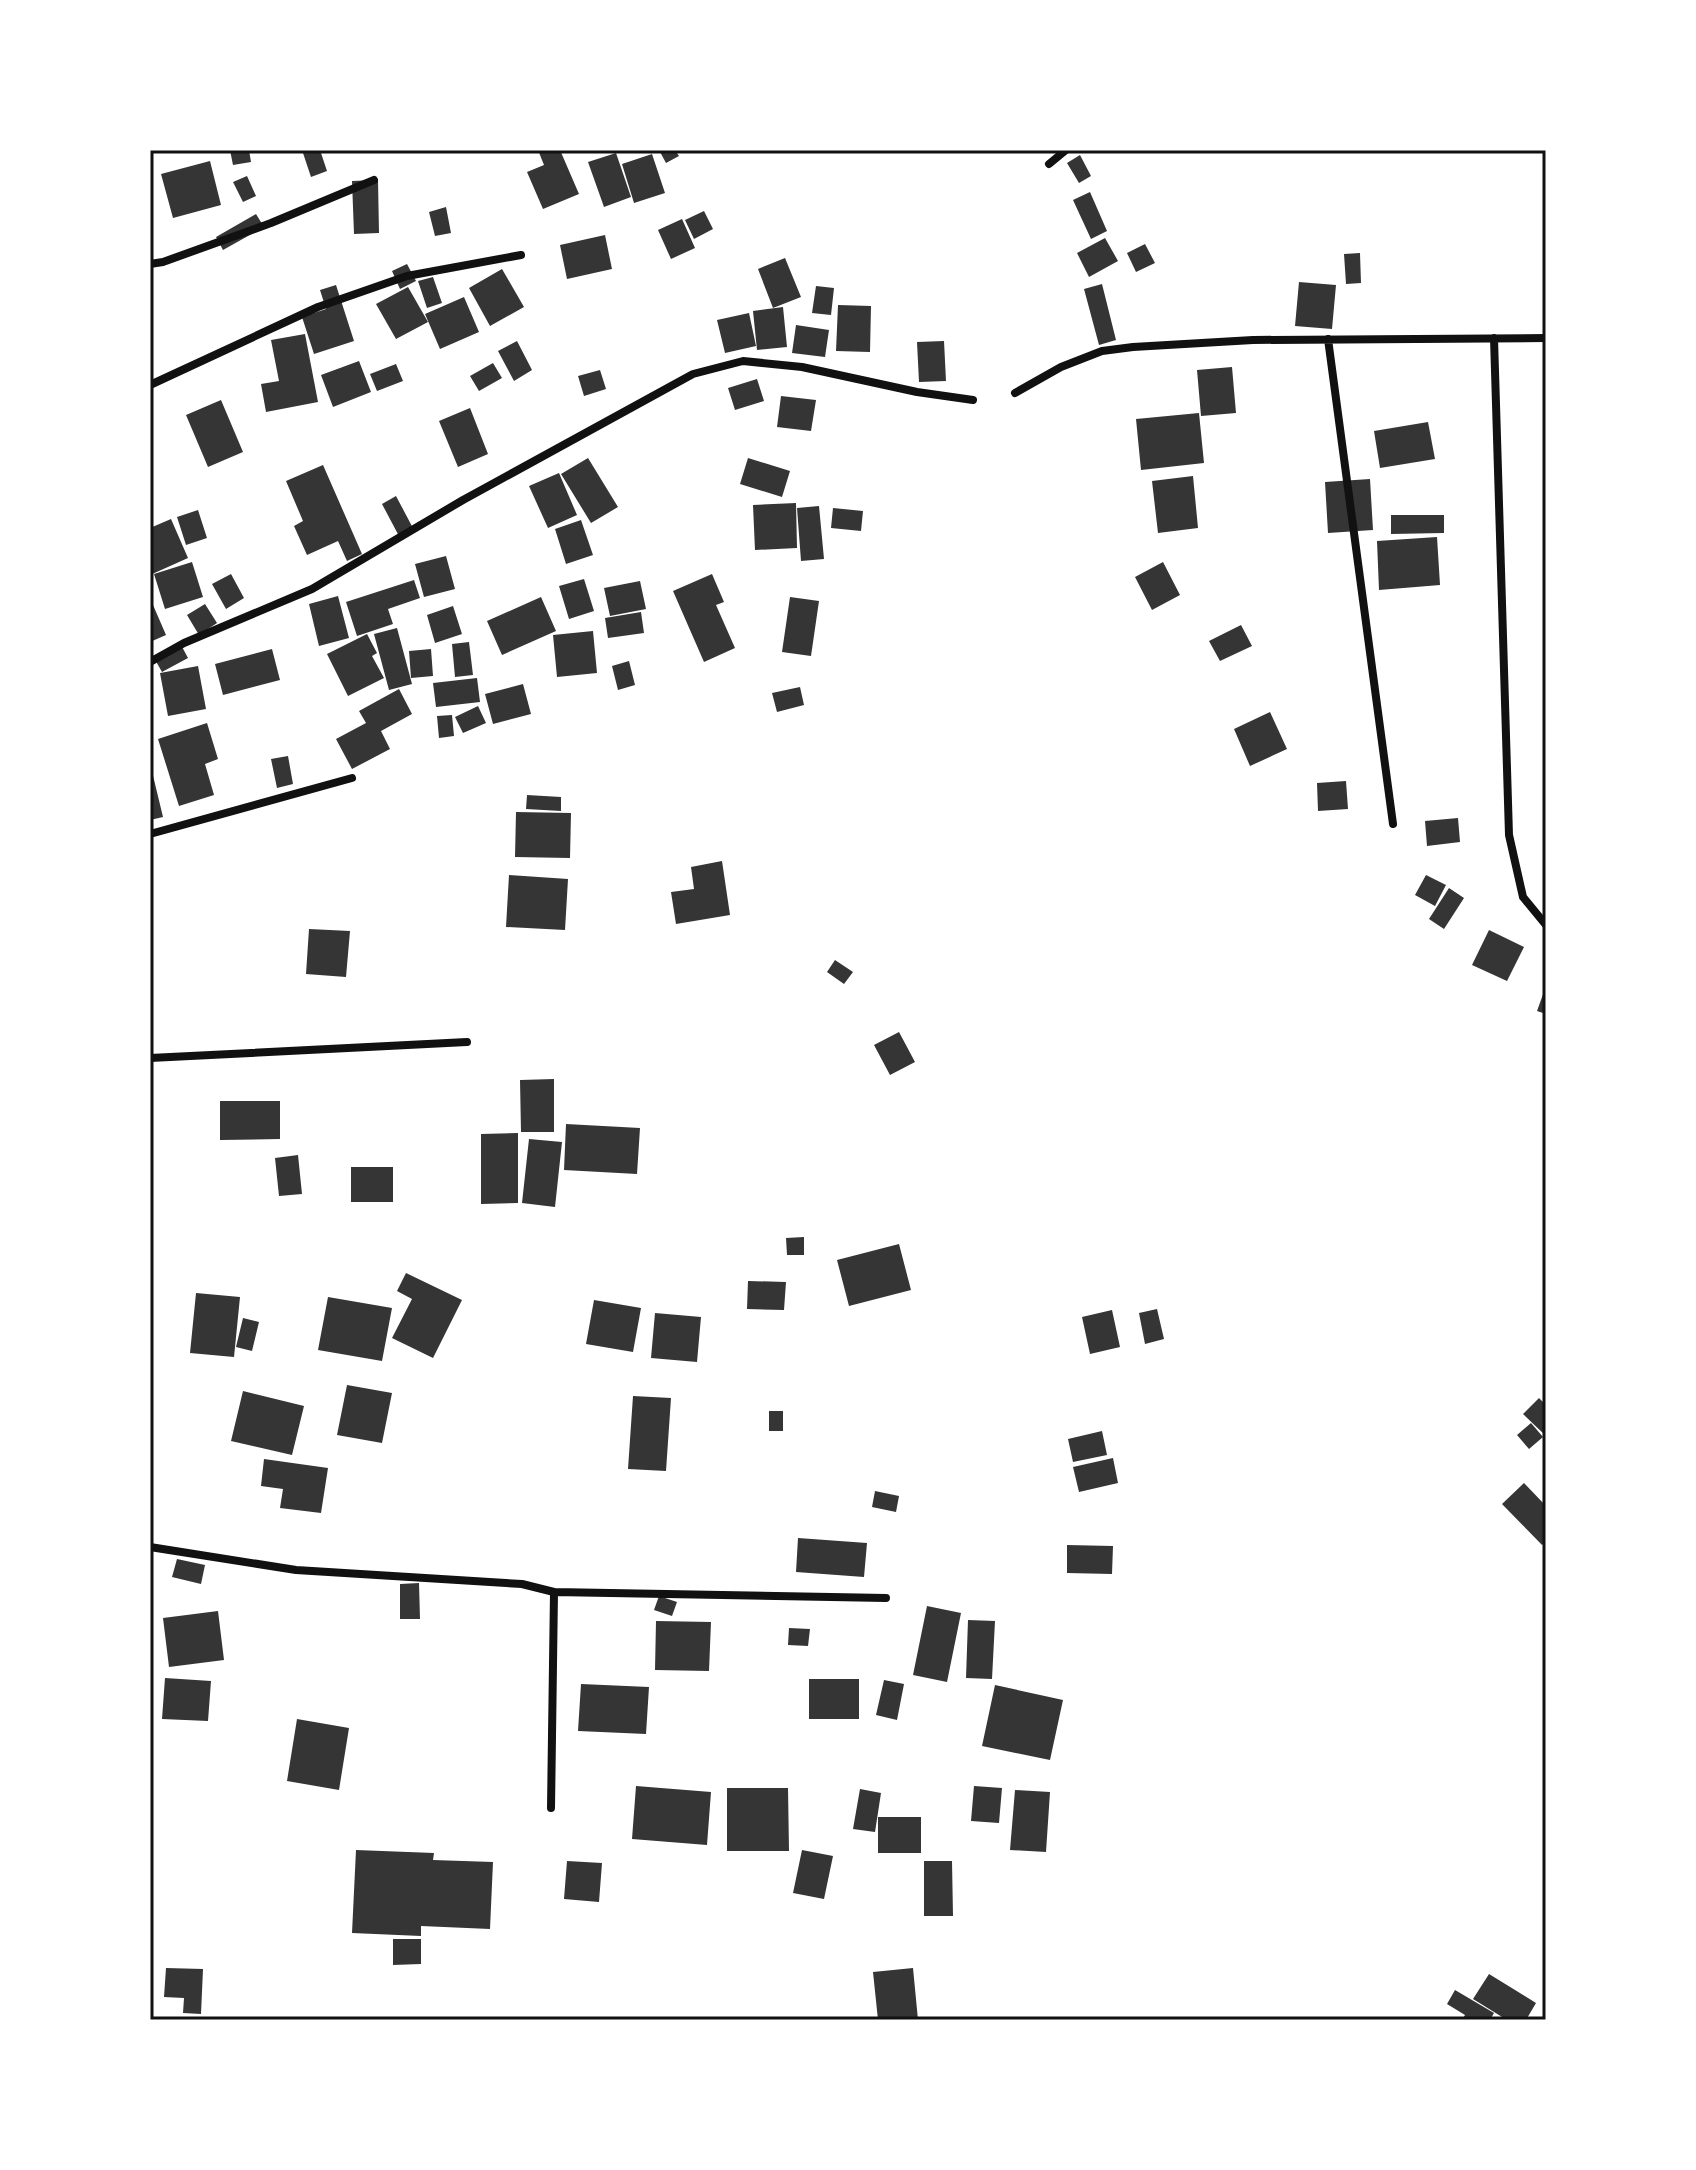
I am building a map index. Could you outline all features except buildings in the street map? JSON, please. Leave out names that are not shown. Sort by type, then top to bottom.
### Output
[{"type":"street","points":[[1049,164],[1066,150]]},
{"type":"street","points":[[150,264],[271,223],[374,180]]},
{"type":"street","points":[[150,385],[318,307],[407,276],[521,255]]},
{"type":"street","points":[[1494,338],[1509,835],[1523,897],[1546,925]]},
{"type":"street","points":[[1015,393],[1061,367],[1102,351],[1133,347],[1238,340],[1546,338]]},
{"type":"street","points":[[1328,339],[1393,824]]},
{"type":"street","points":[[150,662],[184,643],[312,589],[463,500],[693,374],[743,361],[802,367],[917,392],[973,400]]},
{"type":"street","points":[[150,834],[352,778]]},
{"type":"street","points":[[150,1058],[467,1042]]},
{"type":"street","points":[[150,1547],[296,1570],[522,1584],[554,1592],[886,1598]]},
{"type":"street","points":[[551,1808],[554,1592]]}]
